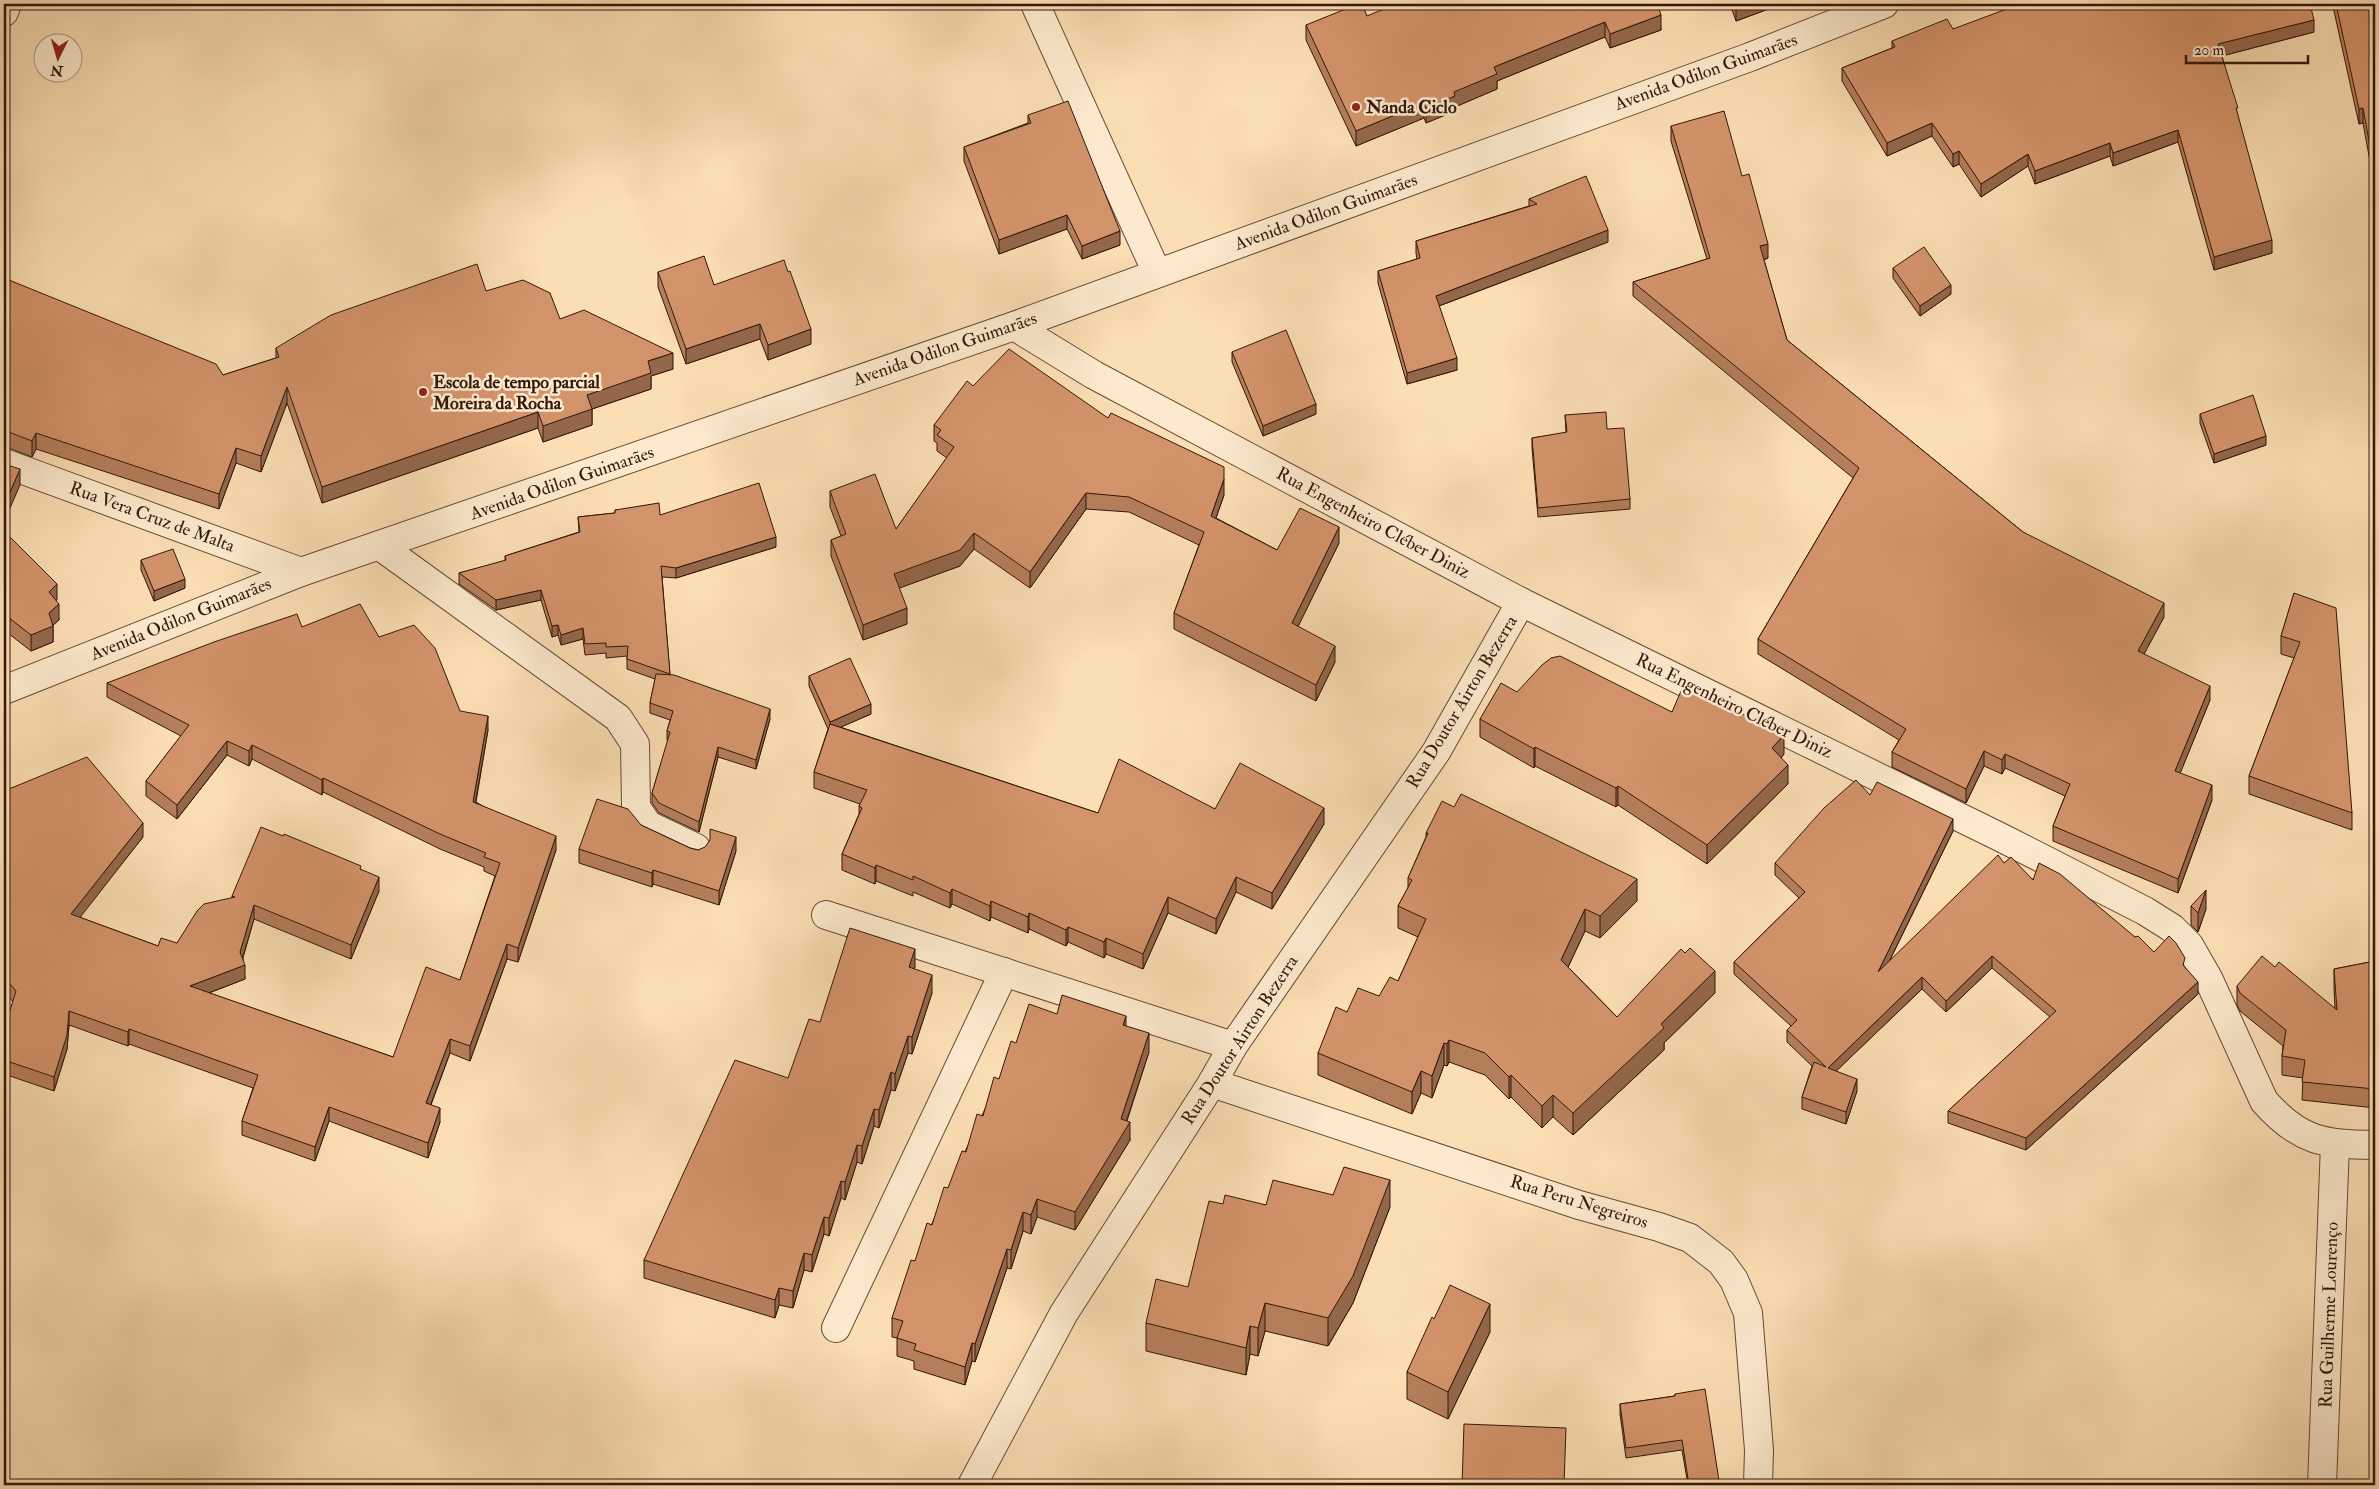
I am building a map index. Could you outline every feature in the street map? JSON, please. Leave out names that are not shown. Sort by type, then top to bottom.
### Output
[{"type":"street","points":[[4,12],[7,4]]},
{"type":"street","points":[[1035,4],[1156,273]]},
{"type":"street","name":"Avenida Odilon Guimarães","points":[[4,690],[300,572],[1014,326],[1750,57],[1884,4]]},
{"type":"street","name":"Rua Engenheiro Cléber Diniz","points":[[1014,326],[1094,375],[1522,602],[2145,910],[2172,928],[2189,945],[2209,980],[2264,1101],[2290,1128],[2309,1137],[2336,1144],[2375,1145]]},
{"type":"street","name":"Rua Vera Cruz de Malta","points":[[4,463],[300,572]]},
{"type":"street","points":[[380,546],[618,718],[635,744],[636,807],[648,825],[696,848]]},
{"type":"street","name":"Rua Doutor Airton Bezerra","points":[[972,1485],[1064,1313],[1212,1082],[1233,1046],[1436,752],[1522,602]]},
{"type":"street","points":[[826,915],[1233,1046]]},
{"type":"street","points":[[836,1328],[1004,972]]},
{"type":"street","name":"Rua Peru Negreiros","points":[[1212,1082],[1579,1205],[1659,1227],[1690,1238],[1720,1262],[1734,1280],[1748,1313],[1759,1450],[1758,1485]]},
{"type":"street","name":"Rua Guilherme Lourenço","points":[[2322,1485],[2336,1144]]},
{"type":"building","points":[[1362,4],[1367,16],[1396,4],[1657,4],[1661,15],[1610,34],[1605,22],[1494,67],[1497,74],[1454,92],[1455,96],[1426,108],[1424,103],[1356,131],[1306,25]]},
{"type":"building","points":[[2020,4],[2310,4],[2314,20],[2218,44],[2238,108],[2236,108],[2272,240],[2214,257],[2178,130],[2113,153],[2110,143],[2035,171],[2028,154],[1981,184],[1959,151],[1953,154],[1932,123],[1887,143],[1842,68],[1895,47],[1892,41],[1947,19],[1953,29]]},
{"type":"building","points":[[2336,4],[2375,4],[2375,168],[2363,108],[2359,109]]},
{"type":"building","points":[[1068,101],[1120,231],[1082,246],[1067,215],[999,240],[964,147],[1031,123],[1028,115]]},
{"type":"building","points":[[1724,111],[1742,176],[1749,174],[1768,244],[1760,246],[1787,340],[2023,532],[2164,603],[2138,651],[2210,686],[2175,771],[2212,785],[2178,879],[2053,826],[2070,784],[2005,754],[2002,760],[1984,751],[1966,789],[1892,752],[1906,729],[1758,639],[1859,468],[1633,282],[1710,258],[1671,126]]},
{"type":"building","points":[[1586,176],[1608,230],[1436,296],[1457,358],[1407,373],[1378,271],[1420,258],[1416,241],[1537,204],[1529,199]]},
{"type":"building","points":[[1924,247],[1951,285],[1920,306],[1893,268]]},
{"type":"building","points":[[704,256],[714,285],[784,260],[788,272],[790,271],[811,329],[768,345],[760,324],[686,349],[658,272]]},
{"type":"building","points":[[477,264],[486,291],[523,280],[550,293],[560,319],[584,310],[673,353],[648,361],[651,373],[587,395],[592,409],[543,426],[538,412],[322,487],[287,387],[261,456],[236,448],[219,494],[36,433],[32,441],[9,432],[4,432],[4,278],[216,364],[223,375],[279,357],[276,348],[331,315]]},
{"type":"building","points":[[1286,330],[1316,404],[1263,426],[1232,352]]},
{"type":"building","points":[[1009,349],[1108,418],[1111,413],[1224,467],[1224,479],[1211,516],[1277,550],[1300,508],[1339,527],[1292,623],[1335,646],[1316,685],[1174,613],[1204,532],[1129,497],[1086,493],[1030,572],[974,533],[960,550],[894,574],[907,608],[863,625],[831,540],[846,534],[830,491],[875,474],[896,529],[954,447],[937,435],[941,430],[934,425],[967,381],[973,386]]},
{"type":"building","points":[[2253,395],[2266,436],[2214,454],[2200,414]]},
{"type":"building","points":[[1606,412],[1607,429],[1624,428],[1630,499],[1538,508],[1532,438],[1567,432],[1565,415]]},
{"type":"building","points":[[4,464],[20,469],[4,506]]},
{"type":"building","points":[[759,483],[776,537],[676,568],[661,566],[670,674],[627,659],[628,646],[606,647],[606,643],[585,644],[583,628],[561,635],[558,625],[552,626],[541,590],[496,600],[459,573],[506,560],[505,556],[580,532],[578,517],[615,513],[615,510],[659,503],[660,515]]},
{"type":"building","points":[[4,531],[57,584],[49,592],[59,604],[49,613],[53,626],[31,635],[4,614]]},
{"type":"building","points":[[173,549],[185,579],[154,591],[141,560]]},
{"type":"building","points":[[2294,593],[2336,608],[2352,813],[2249,776],[2300,642],[2281,636]]},
{"type":"building","points":[[360,604],[379,637],[414,625],[435,648],[460,711],[488,716],[473,802],[556,836],[518,948],[507,944],[470,1046],[450,1039],[426,1103],[440,1108],[428,1143],[329,1107],[315,1147],[242,1121],[258,1075],[129,1029],[128,1032],[69,1011],[67,1035],[54,1077],[4,1060],[4,1030],[16,991],[4,977],[4,791],[87,757],[143,823],[71,914],[158,946],[161,938],[177,943],[197,911],[204,904],[235,897],[232,896],[261,827],[283,836],[284,834],[361,866],[360,869],[379,877],[351,945],[254,905],[240,952],[245,965],[190,986],[393,1057],[426,967],[460,980],[500,863],[484,857],[486,853],[440,834],[323,778],[322,780],[252,745],[249,751],[227,741],[177,805],[146,781],[189,725],[107,683],[214,642],[297,614],[302,627]]},
{"type":"building","points":[[1560,656],[1672,712],[1684,684],[1784,735],[1772,748],[1788,765],[1707,845],[1618,786],[1616,788],[1535,747],[1534,749],[1480,719],[1501,683],[1517,692],[1542,665],[1551,658]]},
{"type":"building","points":[[850,658],[871,704],[830,722],[809,676]]},
{"type":"building","points":[[656,674],[674,675],[770,709],[756,760],[718,747],[699,822],[659,803],[652,793],[670,732],[667,731],[673,711],[650,703]]},
{"type":"building","points":[[830,724],[1098,813],[1119,759],[1215,809],[1240,763],[1324,808],[1272,893],[1236,877],[1216,919],[1168,897],[1143,954],[1106,938],[1104,942],[1068,927],[1066,930],[1029,913],[1028,917],[991,901],[990,906],[952,889],[950,893],[913,876],[913,880],[876,865],[875,868],[842,854],[862,808],[859,806],[867,790],[814,772]]},
{"type":"building","points":[[1856,780],[1870,795],[1877,782],[1953,819],[1878,972],[1998,855],[2004,863],[2011,857],[2033,880],[2039,863],[2060,874],[2135,937],[2138,936],[2154,952],[2169,936],[2176,943],[2185,958],[2183,965],[2198,982],[2026,1138],[1948,1111],[2056,1011],[1992,956],[1946,1001],[1922,977],[1828,1068],[1857,1079],[1846,1112],[1802,1097],[1814,1062],[1826,1067],[1787,1030],[1797,1020],[1734,962],[1805,892],[1775,863],[1824,808]]},
{"type":"building","points":[[1461,794],[1637,879],[1600,916],[1585,909],[1561,960],[1617,1017],[1681,949],[1685,953],[1690,948],[1715,971],[1661,1024],[1664,1028],[1573,1113],[1553,1095],[1542,1106],[1511,1075],[1509,1077],[1485,1053],[1449,1040],[1447,1044],[1444,1043],[1432,1076],[1421,1071],[1412,1092],[1318,1053],[1336,1007],[1347,1012],[1358,988],[1379,996],[1390,977],[1398,981],[1426,919],[1398,906],[1412,880],[1408,878],[1428,833],[1426,833],[1442,801],[1454,807]]},
{"type":"building","points":[[597,799],[628,809],[641,825],[690,848],[698,850],[705,847],[710,840],[710,829],[736,837],[719,891],[653,870],[652,873],[579,849]]},
{"type":"building","points":[[2206,890],[2198,913],[2191,906]]},
{"type":"building","points":[[850,928],[915,949],[909,967],[932,975],[912,1037],[908,1036],[895,1074],[891,1072],[879,1110],[874,1109],[862,1146],[857,1145],[845,1182],[841,1181],[829,1218],[824,1217],[812,1255],[804,1253],[793,1291],[779,1288],[775,1300],[644,1260],[735,1060],[788,1078],[809,1019],[820,1022]]},
{"type":"building","points":[[2262,956],[2275,967],[2279,962],[2337,1010],[2334,969],[2375,961],[2375,1089],[2302,1082],[2305,1060],[2282,1056],[2286,1030],[2240,993],[2237,986]]},
{"type":"building","points":[[1062,995],[1126,1016],[1123,1025],[1149,1033],[1121,1119],[1130,1122],[1075,1212],[1037,1199],[1031,1215],[1023,1212],[1011,1250],[1007,1249],[975,1344],[972,1343],[965,1367],[914,1350],[916,1344],[897,1338],[903,1321],[892,1318],[911,1260],[915,1261],[927,1223],[932,1225],[944,1187],[948,1188],[962,1151],[966,1152],[977,1114],[983,1116],[994,1077],[999,1079],[1011,1041],[1016,1043],[1029,1004],[1057,1014]]},
{"type":"building","points":[[1344,1167],[1390,1180],[1353,1276],[1328,1318],[1265,1303],[1258,1328],[1250,1326],[1246,1348],[1146,1323],[1156,1279],[1188,1287],[1209,1201],[1223,1204],[1225,1195],[1266,1205],[1273,1180],[1333,1195]]},
{"type":"building","points":[[1450,1285],[1490,1304],[1448,1392],[1407,1372],[1432,1317],[1434,1319]]},
{"type":"building","points":[[1705,1389],[1719,1481],[1689,1485],[1682,1440],[1626,1448],[1620,1404],[1675,1396],[1675,1394]]},
{"type":"building","points":[[1464,1424],[1566,1428],[1564,1485],[1462,1485]]},
{"type":"place","name":"Nanda Ciclo","points":[[1356,107]]},
{"type":"place","name":"Escola de tempo parcial Moreira da Rocha","points":[[423,392]]}]
